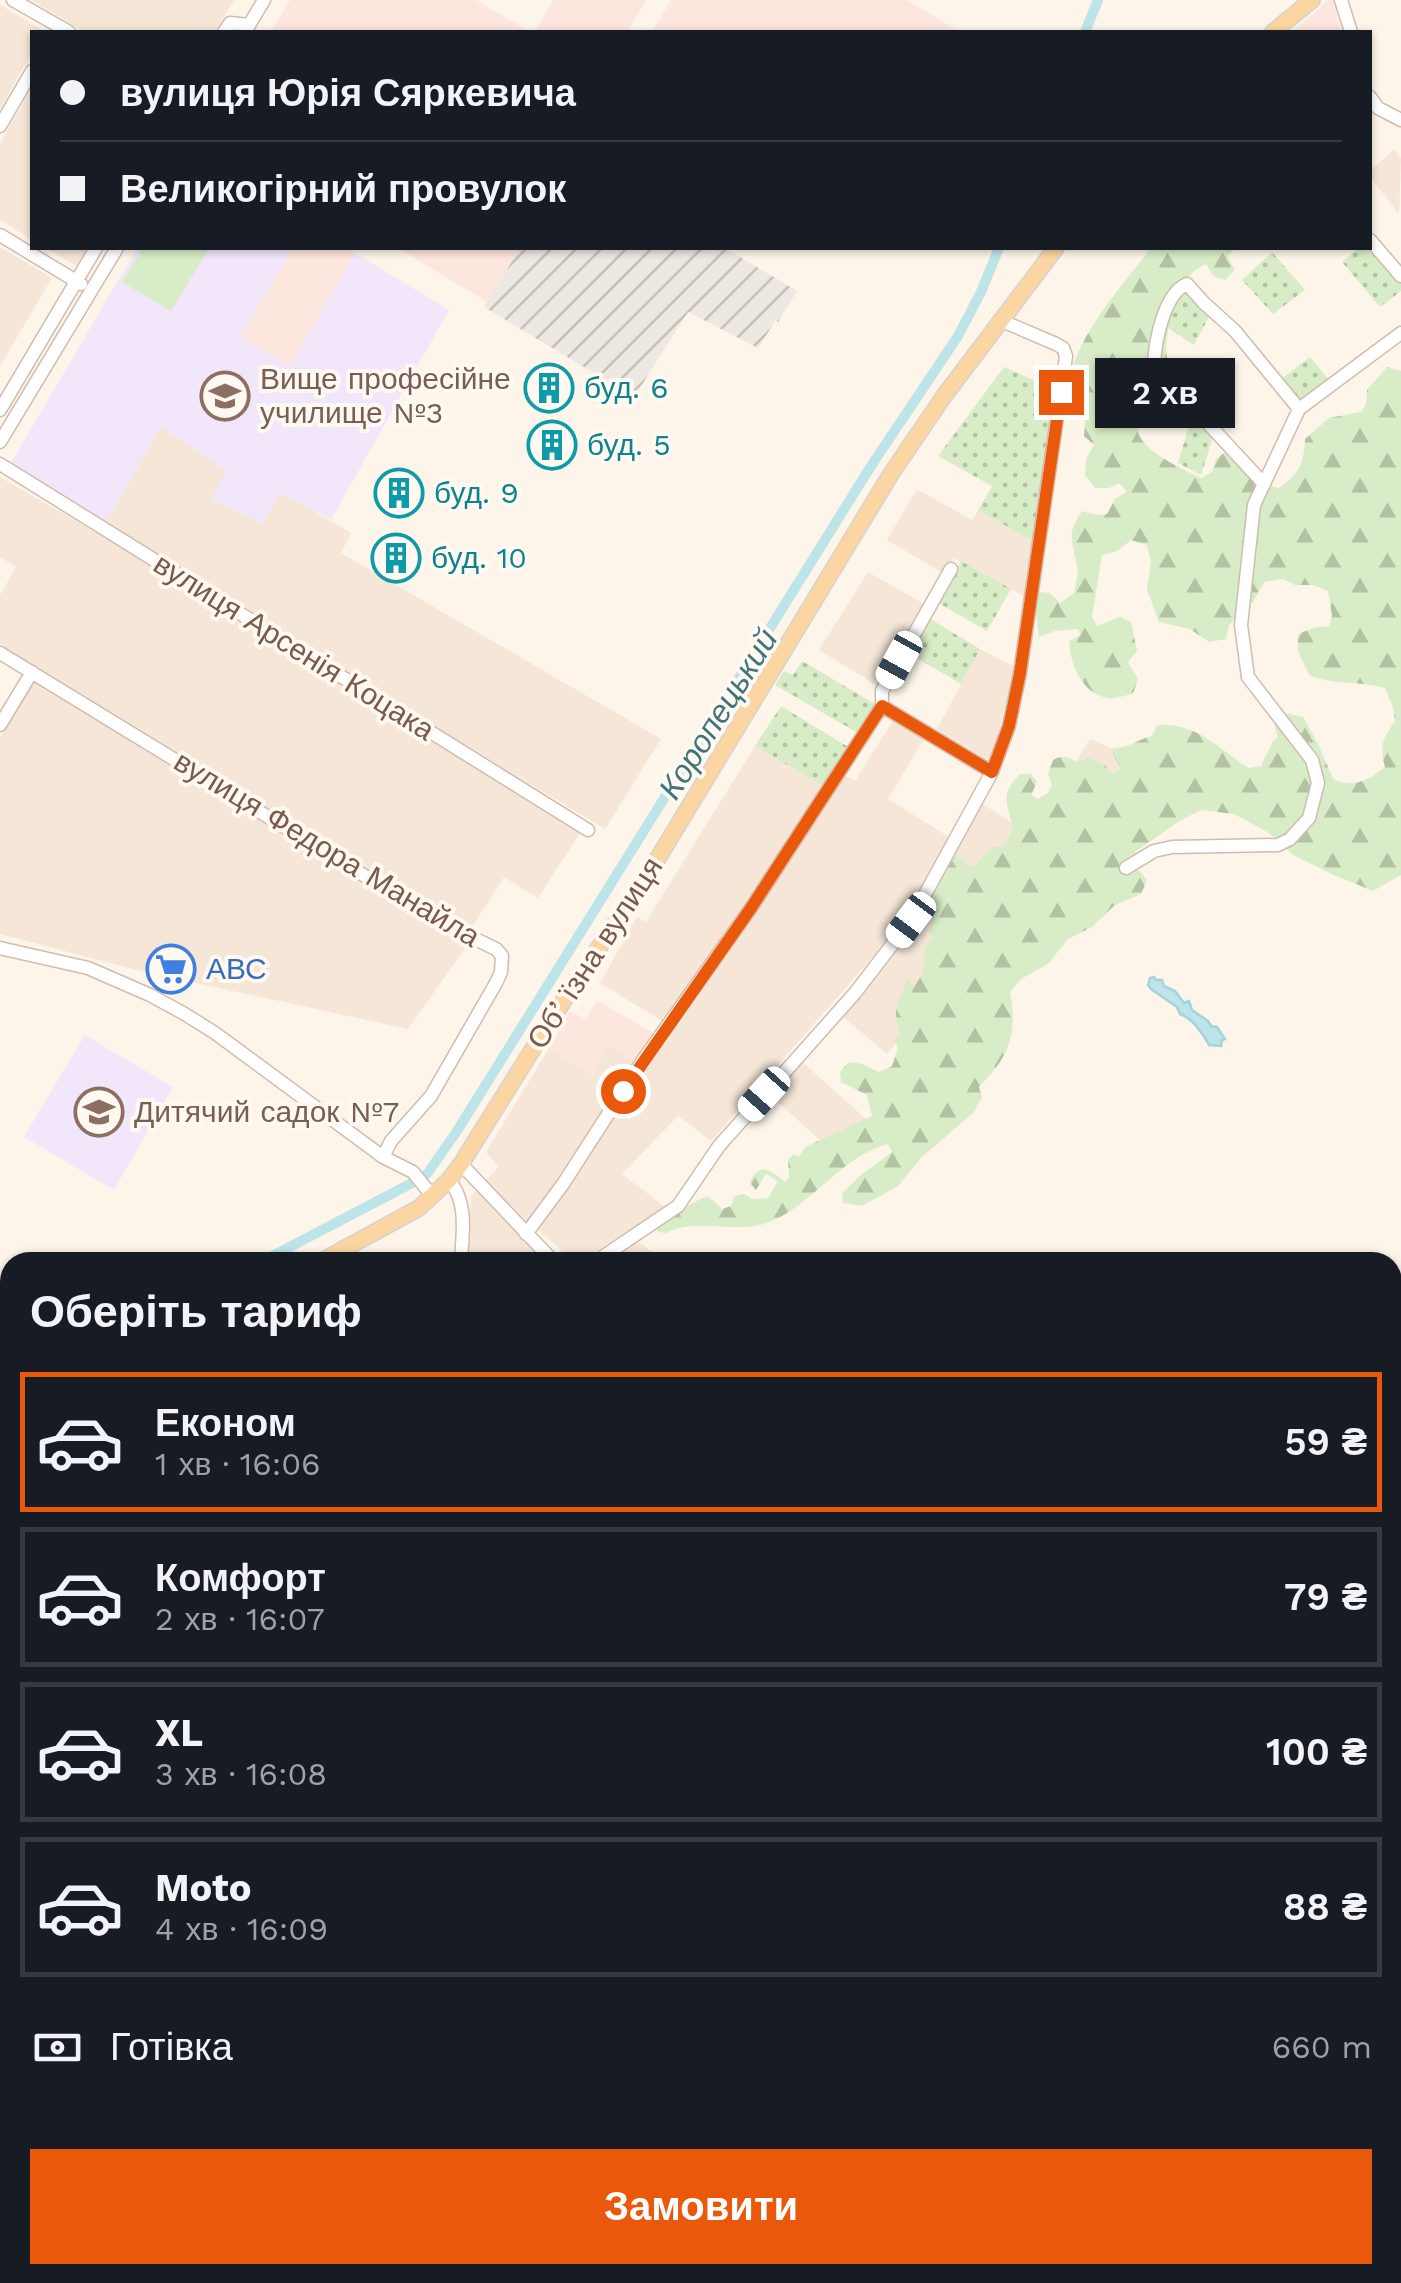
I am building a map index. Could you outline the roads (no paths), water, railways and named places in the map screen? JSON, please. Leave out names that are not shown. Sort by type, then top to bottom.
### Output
[{"type":"main road","points":[[1275,30],[1312,0]]},
{"type":"main road","name":"Обʼїзна вулиця","points":[[339,1252],[433,1197],[461,1164],[654,863],[891,474],[944,396],[1054,250]]},
{"type":"street","points":[[13,0],[59,30]]},
{"type":"street","points":[[225,30],[230,23],[247,29],[264,0]]},
{"type":"street","points":[[1341,0],[1349,30]]},
{"type":"street","points":[[0,126],[30,74]]},
{"type":"street","points":[[1372,100],[1378,108],[1401,120]]},
{"type":"street","points":[[0,235],[92,290]]},
{"type":"street","points":[[1372,242],[1401,276]]},
{"type":"street","points":[[0,410],[95,250]]},
{"type":"street","points":[[0,442],[116,250]]},
{"type":"street","points":[[1264,484],[1154,365],[1167,305],[1178,288],[1187,284],[1192,287],[1234,330],[1300,410]]},
{"type":"street","points":[[610,1252],[678,1206],[730,1132],[855,993],[911,920],[992,772],[1009,726],[1020,673],[1066,356],[1056,344],[1000,320]]},
{"type":"street","points":[[1126,868],[1154,851],[1172,847],[1278,845],[1290,839],[1308,818],[1318,783],[1312,760],[1248,677],[1241,625],[1254,505],[1300,410],[1401,333]]},
{"type":"street","name":"вулиця Арсенія Коцака","points":[[0,464],[588,830]]},
{"type":"street","points":[[526,1234],[751,908],[882,706],[882,691],[951,568]]},
{"type":"street","name":"вулиця Федора Манайла","points":[[0,653],[502,956],[496,982],[431,1096],[383,1157]]},
{"type":"street","points":[[0,725],[32,672]]},
{"type":"street","points":[[882,706],[992,772]]},
{"type":"street","points":[[0,948],[88,968],[183,1013],[216,1033],[383,1157],[414,1172],[433,1197]]},
{"type":"street","points":[[461,1164],[544,1252]]},
{"type":"street","points":[[449,1180],[456,1188],[463,1213],[461,1252]]},
{"type":"water","points":[[1154,977],[1217,1027],[1225,1039],[1221,1046],[1209,1045],[1177,1007],[1151,989],[1148,985]]},
{"type":"waterway","name":"Коропецький","points":[[1086,30],[1098,0]]},
{"type":"waterway","name":"Коропецький","points":[[427,1174],[871,466],[958,336],[998,250]]},
{"type":"waterway","name":"Коропецький","points":[[280,1252],[412,1183]]},
{"type":"place","name":"буд. 6","points":[[549,388]]},
{"type":"place","name":"Вище професійне училище №3","points":[[225,396]]},
{"type":"place","name":"буд. 5","points":[[552,445]]},
{"type":"place","name":"буд. 9","points":[[399,493]]},
{"type":"place","name":"буд. 10","points":[[396,558]]},
{"type":"place","name":"АВС","points":[[171,969]]},
{"type":"place","name":"Дитячий садок №7","points":[[99,1112]]}]
